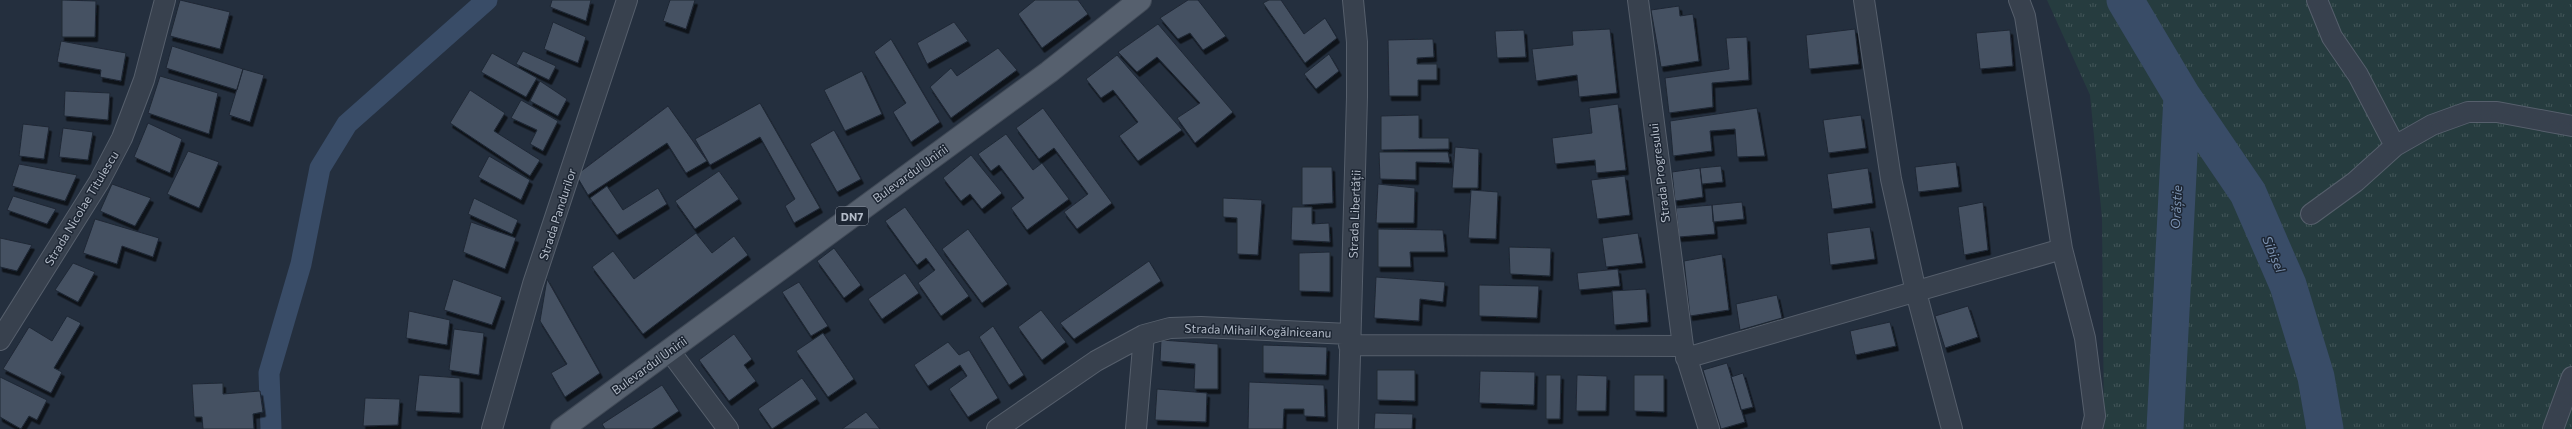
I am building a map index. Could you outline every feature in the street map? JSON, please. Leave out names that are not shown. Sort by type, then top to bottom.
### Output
[{"type":"main road","name":"Bulevardul Unirii","points":[[562,429],[1049,72],[1140,0]]},
{"type":"street","name":"Strada Nicolae Titulescu","points":[[0,340],[99,182],[122,138],[144,80],[165,0]]},
{"type":"street","name":"Strada Pandurilor","points":[[492,429],[534,284],[626,0]]},
{"type":"street","name":"Strada Libertății","points":[[1348,429],[1349,340],[1357,98],[1357,42],[1353,0]]},
{"type":"street","name":"Strada Progresului","points":[[1638,0],[1684,352],[1708,429]]},
{"type":"street","points":[[1864,0],[1886,153],[1916,292],[1952,429]]},
{"type":"street","points":[[2019,0],[2025,16],[2062,249],[2085,338],[2095,416],[2092,429]]},
{"type":"street","points":[[2317,0],[2332,37],[2358,75],[2395,146]]},
{"type":"street","points":[[2311,214],[2355,182],[2395,146],[2432,125],[2468,112],[2497,112],[2572,126]]},
{"type":"street","points":[[1349,340],[1684,352],[1916,292],[2062,249]]},
{"type":"street","name":"Strada Mihail Kogălniceanu","points":[[997,429],[1096,361],[1144,335],[1170,328],[1201,326],[1349,340]]},
{"type":"street","points":[[1136,429],[1144,335]]},
{"type":"street","points":[[669,350],[723,427]]},
{"type":"street","points":[[2553,429],[2572,377]]},
{"type":"green space","points":[[2047,0],[2572,0],[2572,429],[2104,429],[2102,218],[2090,95]]},
{"type":"building","points":[[62,0],[96,1],[95,37],[62,37]]},
{"type":"building","points":[[180,0],[230,12],[220,49],[170,36]]},
{"type":"building","points":[[552,0],[591,0],[586,21],[550,7]]},
{"type":"building","points":[[670,0],[695,0],[686,29],[663,21]]},
{"type":"building","points":[[1035,0],[1078,0],[1088,14],[1042,48],[1018,14]]},
{"type":"building","points":[[1188,0],[1198,0],[1226,36],[1203,50],[1190,33],[1178,39],[1160,18]]},
{"type":"building","points":[[1269,0],[1281,0],[1304,34],[1325,18],[1337,38],[1305,63],[1263,3]]},
{"type":"building","points":[[1679,6],[1680,16],[1693,14],[1699,61],[1661,67],[1651,10]]},
{"type":"building","points":[[553,22],[586,37],[578,63],[544,49]]},
{"type":"building","points":[[954,22],[968,41],[927,64],[917,43]]},
{"type":"building","points":[[1158,24],[1233,112],[1195,143],[1177,118],[1200,103],[1157,57],[1137,72],[1118,52]]},
{"type":"building","points":[[1610,29],[1617,93],[1579,97],[1577,75],[1536,81],[1532,49],[1573,45],[1572,31]]},
{"type":"building","points":[[1855,29],[1859,64],[1809,69],[1806,35]]},
{"type":"building","points":[[1524,30],[1526,57],[1497,58],[1495,31]]},
{"type":"building","points":[[2010,30],[2013,66],[1980,69],[1976,33]]},
{"type":"building","points":[[1747,37],[1749,80],[1712,83],[1713,107],[1669,113],[1665,78],[1729,69],[1726,38]]},
{"type":"building","points":[[891,39],[940,122],[911,142],[893,112],[906,103],[874,52]]},
{"type":"building","points":[[1433,39],[1434,57],[1417,58],[1417,64],[1437,64],[1437,80],[1418,80],[1418,96],[1389,96],[1388,40]]},
{"type":"building","points":[[61,41],[126,53],[121,81],[100,77],[101,70],[57,62]]},
{"type":"building","points":[[172,46],[243,69],[237,90],[166,68]]},
{"type":"building","points":[[998,48],[1017,70],[951,118],[930,87],[951,68],[957,76]]},
{"type":"building","points":[[523,51],[556,66],[549,80],[516,64]]},
{"type":"building","points":[[492,53],[537,78],[526,97],[481,72]]},
{"type":"building","points":[[1329,54],[1339,71],[1316,89],[1304,74]]},
{"type":"building","points":[[1117,55],[1182,130],[1138,161],[1119,136],[1138,122],[1113,90],[1101,98],[1086,79]]},
{"type":"building","points":[[243,69],[264,75],[250,122],[229,115]]},
{"type":"building","points":[[862,71],[882,114],[845,131],[824,90]]},
{"type":"building","points":[[160,76],[218,93],[209,134],[148,113]]},
{"type":"building","points":[[540,81],[567,99],[558,116],[530,101]]},
{"type":"building","points":[[470,90],[505,113],[494,131],[540,160],[530,176],[450,123]]},
{"type":"building","points":[[65,91],[110,93],[108,120],[64,116]]},
{"type":"building","points":[[521,100],[558,121],[543,151],[530,144],[537,130],[511,118]]},
{"type":"building","points":[[760,103],[820,208],[794,223],[785,206],[795,199],[760,137],[710,165],[695,139]]},
{"type":"building","points":[[1618,104],[1626,170],[1596,173],[1595,160],[1555,164],[1552,138],[1592,133],[1589,108]]},
{"type":"building","points":[[668,106],[707,161],[686,173],[667,143],[588,195],[576,175]]},
{"type":"building","points":[[1043,108],[1112,203],[1077,229],[1064,212],[1088,194],[1054,148],[1039,159],[1016,128]]},
{"type":"building","points":[[1757,108],[1765,156],[1737,157],[1735,129],[1710,131],[1712,151],[1673,156],[1670,121]]},
{"type":"building","points":[[1419,115],[1419,138],[1449,138],[1449,149],[1381,150],[1381,116]]},
{"type":"building","points":[[1861,115],[1866,148],[1828,153],[1823,120]]},
{"type":"building","points":[[148,123],[182,139],[170,173],[134,157]]},
{"type":"building","points":[[23,124],[49,127],[44,159],[19,156]]},
{"type":"building","points":[[63,128],[93,132],[88,160],[59,157]]},
{"type":"building","points":[[834,130],[861,179],[837,192],[810,144]]},
{"type":"building","points":[[1006,134],[1033,170],[1042,163],[1069,199],[1027,230],[1011,208],[1024,198],[999,165],[991,171],[978,154]]},
{"type":"building","points":[[1455,147],[1479,149],[1478,188],[1452,188]]},
{"type":"building","points":[[188,151],[219,162],[199,208],[167,194]]},
{"type":"building","points":[[1379,152],[1448,152],[1450,163],[1416,162],[1416,180],[1380,179]]},
{"type":"building","points":[[971,155],[1002,193],[982,209],[970,194],[961,201],[943,178]]},
{"type":"building","points":[[489,156],[530,180],[521,200],[478,177]]},
{"type":"building","points":[[1956,162],[1959,187],[1918,192],[1915,167]]},
{"type":"building","points":[[19,164],[77,175],[65,201],[12,186]]},
{"type":"building","points":[[1721,166],[1723,182],[1702,184],[1700,168]]},
{"type":"building","points":[[1302,167],[1332,167],[1333,203],[1302,205]]},
{"type":"building","points":[[1700,168],[1703,197],[1675,201],[1672,172]]},
{"type":"building","points":[[1868,168],[1873,203],[1832,209],[1827,174]]},
{"type":"building","points":[[719,171],[739,199],[695,229],[675,201]]},
{"type":"building","points":[[1625,176],[1630,215],[1597,219],[1591,180]]},
{"type":"building","points":[[112,184],[151,198],[135,226],[100,211]]},
{"type":"building","points":[[1378,184],[1415,188],[1414,223],[1376,223]]},
{"type":"building","points":[[607,186],[623,210],[658,188],[667,204],[617,235],[590,198]]},
{"type":"building","points":[[1471,190],[1498,192],[1496,239],[1468,238]]},
{"type":"building","points":[[13,196],[56,209],[47,224],[7,210]]},
{"type":"building","points":[[474,198],[518,220],[512,234],[468,214]]},
{"type":"building","points":[[1223,198],[1262,200],[1258,255],[1237,254],[1237,218],[1223,217]]},
{"type":"building","points":[[1742,202],[1744,219],[1713,222],[1712,205]]},
{"type":"building","points":[[1983,202],[1988,250],[1964,255],[1958,207]]},
{"type":"building","points":[[1712,205],[1715,234],[1679,237],[1676,208]]},
{"type":"building","points":[[905,207],[969,296],[941,316],[918,283],[935,270],[926,258],[917,265],[885,221]]},
{"type":"building","points":[[1292,207],[1312,207],[1312,224],[1329,223],[1330,242],[1291,240]]},
{"type":"building","points":[[95,219],[159,238],[153,257],[122,246],[117,264],[83,253]]},
{"type":"building","points":[[471,222],[516,238],[505,269],[463,252]]},
{"type":"building","points":[[1870,227],[1875,259],[1830,265],[1827,233]]},
{"type":"building","points":[[968,229],[1008,284],[982,303],[942,249]]},
{"type":"building","points":[[1378,229],[1443,230],[1445,252],[1410,252],[1411,267],[1378,267]]},
{"type":"building","points":[[696,233],[712,253],[734,236],[748,255],[643,334],[592,267],[613,251],[634,279]]},
{"type":"building","points":[[1638,233],[1643,263],[1606,267],[1602,238]]},
{"type":"building","points":[[0,238],[32,245],[17,271],[0,267]]},
{"type":"building","points":[[1509,247],[1551,248],[1550,276],[1510,274]]},
{"type":"building","points":[[834,248],[861,285],[844,298],[817,261]]},
{"type":"building","points":[[1330,252],[1330,292],[1299,291],[1299,253]]},
{"type":"building","points":[[1722,254],[1729,310],[1690,316],[1684,261]]},
{"type":"building","points":[[1149,261],[1161,281],[1074,339],[1060,323]]},
{"type":"building","points":[[73,263],[95,272],[78,302],[55,290]]},
{"type":"building","points":[[1618,269],[1620,286],[1579,290],[1577,273]]},
{"type":"building","points":[[905,273],[919,293],[882,319],[868,299]]},
{"type":"building","points":[[1376,277],[1445,282],[1443,302],[1420,299],[1419,321],[1374,318]]},
{"type":"building","points":[[453,279],[502,297],[492,325],[444,310]]},
{"type":"building","points":[[547,279],[600,373],[565,397],[551,373],[567,364],[540,321]]},
{"type":"building","points":[[799,282],[828,326],[811,336],[782,292]]},
{"type":"building","points":[[1479,285],[1539,286],[1537,318],[1479,316]]},
{"type":"building","points":[[1646,289],[1648,322],[1614,325],[1612,291]]},
{"type":"building","points":[[1777,295],[1782,318],[1740,330],[1736,304]]},
{"type":"building","points":[[1968,306],[1978,337],[1945,348],[1935,316]]},
{"type":"building","points":[[1041,310],[1066,342],[1042,360],[1018,327]]},
{"type":"building","points":[[409,311],[450,320],[447,345],[406,338]]},
{"type":"building","points":[[67,316],[81,323],[54,368],[62,372],[51,393],[3,369],[29,327],[52,341]]},
{"type":"building","points":[[1890,322],[1896,346],[1855,355],[1850,331]]},
{"type":"building","points":[[993,326],[1024,375],[1009,385],[979,337]]},
{"type":"building","points":[[454,329],[484,333],[479,375],[449,370]]},
{"type":"building","points":[[823,333],[854,379],[828,397],[796,351]]},
{"type":"building","points":[[734,334],[752,359],[744,365],[756,381],[729,401],[699,360]]},
{"type":"building","points":[[1161,340],[1218,344],[1218,389],[1194,389],[1195,364],[1160,361]]},
{"type":"building","points":[[948,342],[959,355],[969,350],[998,398],[968,417],[949,389],[967,376],[960,365],[928,386],[914,365]]},
{"type":"building","points":[[1263,345],[1327,347],[1326,375],[1263,373]]},
{"type":"building","points":[[1727,363],[1745,422],[1721,429],[1703,370]]},
{"type":"building","points":[[1377,370],[1415,370],[1415,401],[1377,400]]},
{"type":"building","points":[[1480,371],[1535,372],[1534,405],[1479,403]]},
{"type":"building","points":[[1743,373],[1753,407],[1741,410],[1731,377]]},
{"type":"building","points":[[419,375],[460,378],[460,413],[415,411]]},
{"type":"building","points":[[1546,375],[1561,375],[1560,419],[1546,419]]},
{"type":"building","points":[[1577,375],[1607,376],[1606,411],[1576,411]]},
{"type":"building","points":[[1634,375],[1664,375],[1664,412],[1634,411]]},
{"type":"building","points":[[0,377],[47,400],[37,420],[29,416],[21,429],[0,417]]},
{"type":"building","points":[[802,378],[817,399],[772,429],[758,409]]},
{"type":"building","points":[[1249,382],[1324,385],[1325,417],[1304,416],[1304,409],[1284,409],[1283,429],[1248,429]]},
{"type":"building","points":[[223,383],[223,394],[260,391],[263,412],[253,414],[254,429],[203,429],[202,417],[194,417],[192,384]]},
{"type":"building","points":[[662,385],[679,411],[652,429],[605,429],[602,424]]},
{"type":"building","points":[[1157,389],[1207,393],[1206,422],[1155,420]]},
{"type":"building","points":[[365,398],[400,399],[398,425],[363,426]]},
{"type":"building","points":[[866,412],[880,429],[842,429]]},
{"type":"building","points":[[1375,413],[1413,414],[1412,429],[1374,429]]},
{"type":"waterway","points":[[271,429],[269,373],[301,264],[320,168],[347,124],[487,0]]},
{"type":"waterway","name":"Orăștie","points":[[2125,0],[2182,96],[2165,429]]},
{"type":"waterway","name":"Sibișel","points":[[2182,96],[2248,193],[2288,285],[2316,377],[2325,429]]}]
